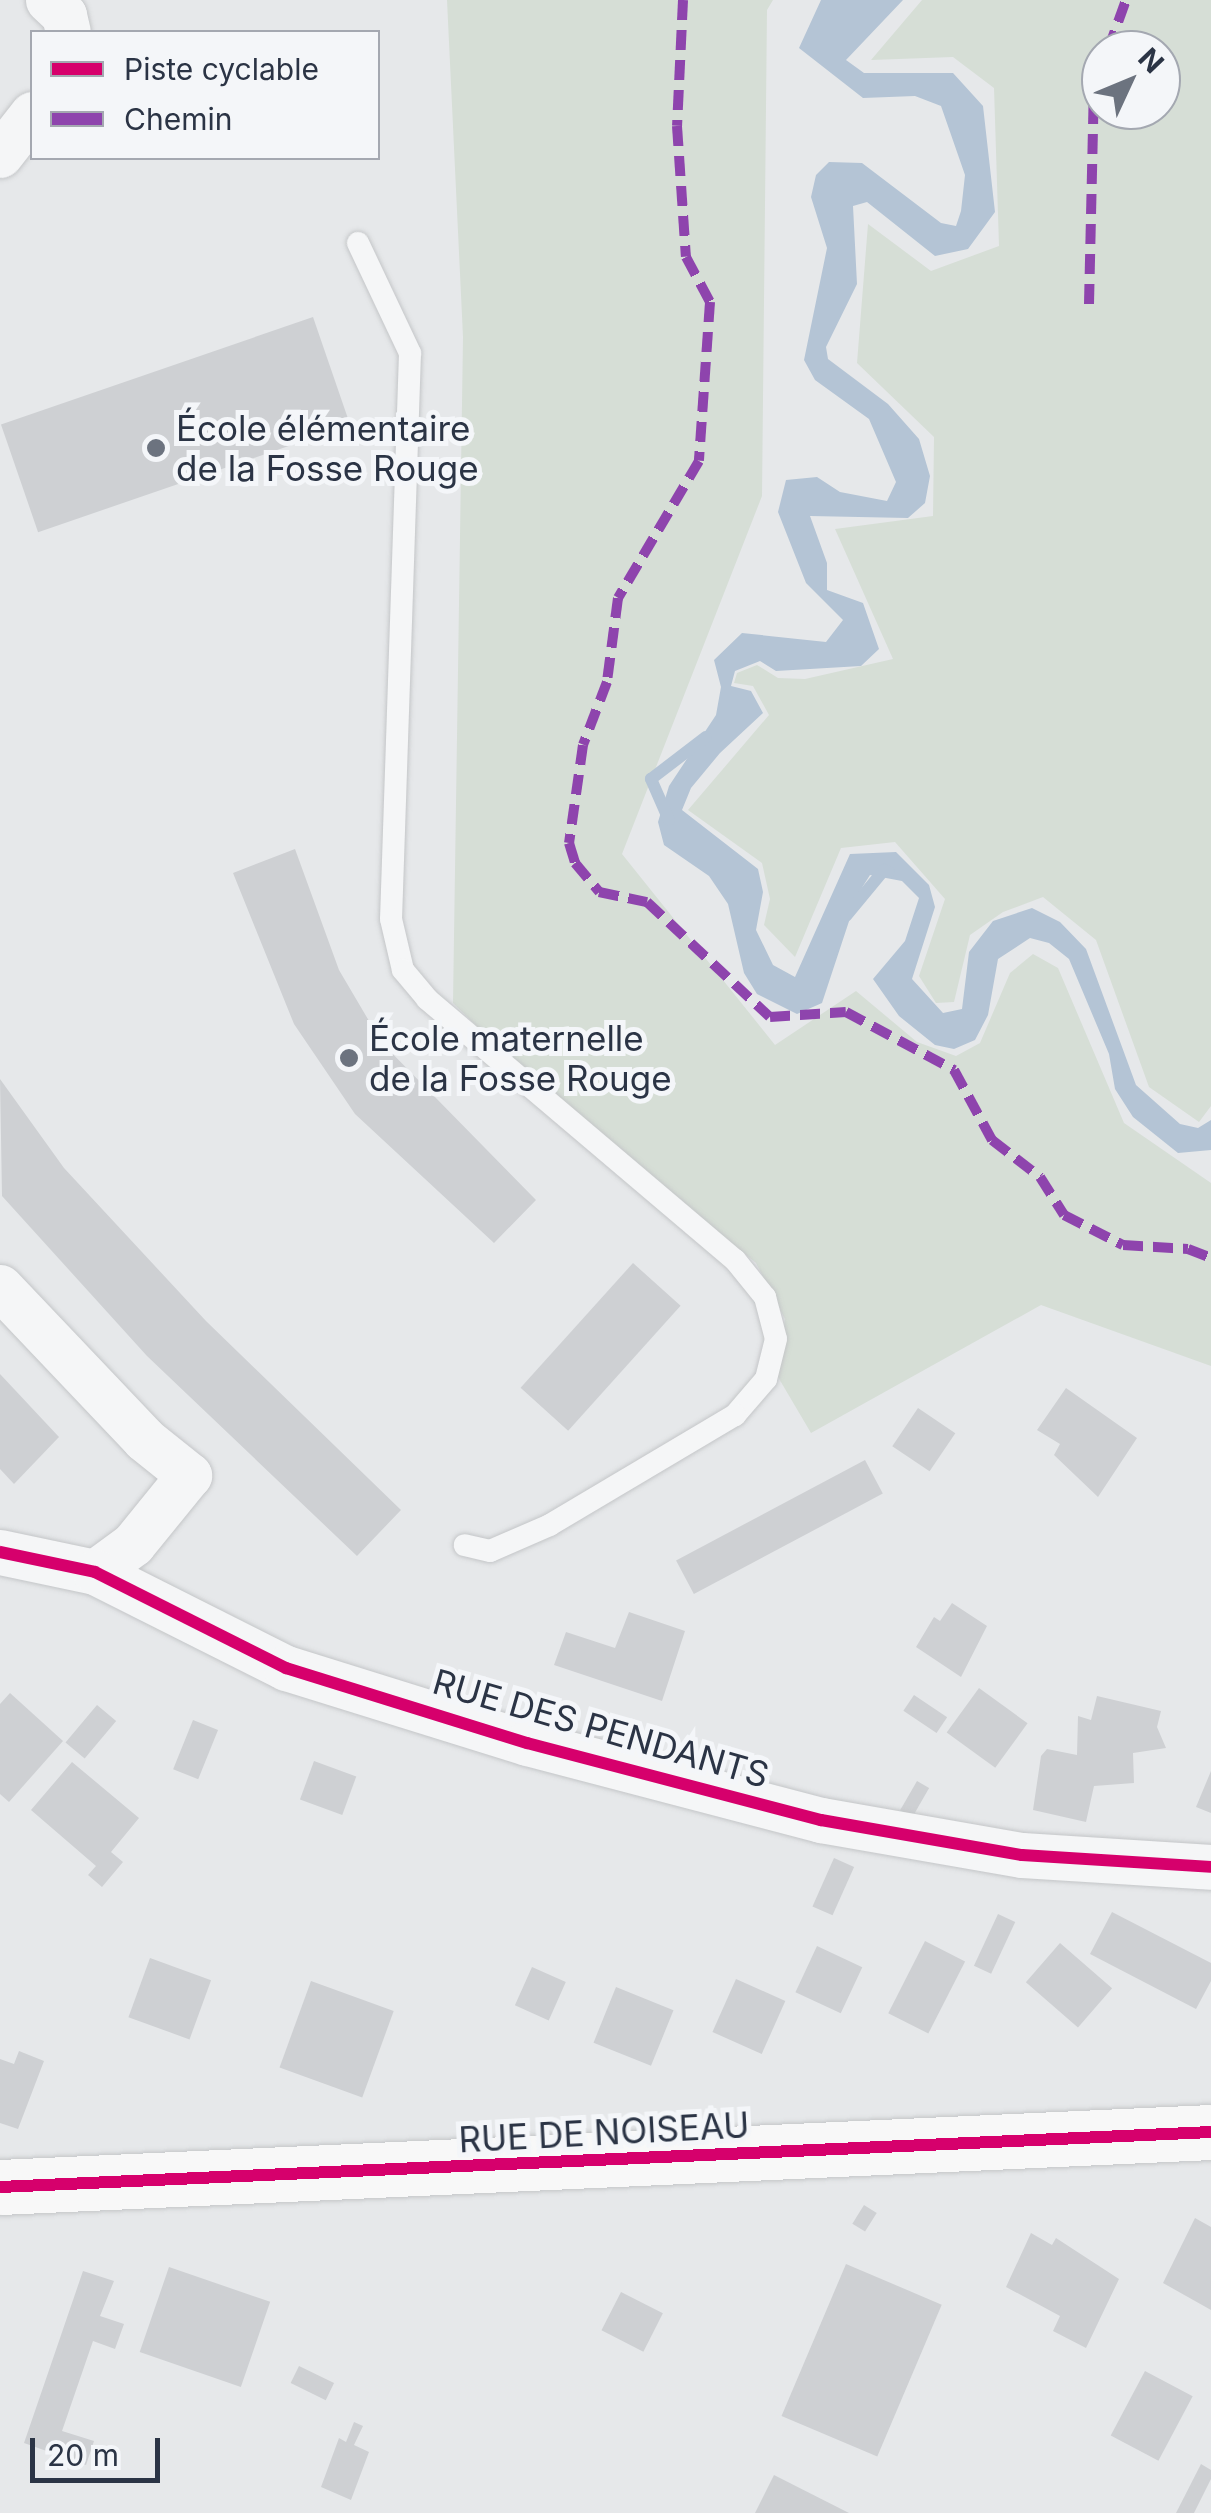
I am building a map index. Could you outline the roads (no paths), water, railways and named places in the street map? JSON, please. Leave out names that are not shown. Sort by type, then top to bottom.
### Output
[{"type":"street","points":[[48,0],[64,15],[68,30]]},
{"type":"street","points":[[0,155],[30,117]]},
{"type":"street","points":[[0,1287],[144,1439],[188,1475],[132,1544],[94,1572]]},
{"type":"street","name":"RUE DES PENDANTS","points":[[0,1552],[94,1572],[286,1668],[527,1743],[821,1820],[1022,1855],[1211,1868]]},
{"type":"street","name":"RUE DE NOISEAU","points":[[0,2188],[1211,2132]]},
{"type":"lane","points":[[358,244],[410,353],[390,919],[403,970],[428,999],[735,1260],[764,1297],[776,1339],[766,1379],[735,1415],[550,1525],[490,1550],[465,1544]]},
{"type":"water","points":[[821,0],[903,0],[846,60],[864,73],[953,73],[983,106],[995,212],[968,249],[935,256],[867,202],[853,206],[857,284],[826,347],[828,359],[888,404],[919,439],[930,476],[925,503],[908,518],[810,516],[827,563],[827,590],[863,603],[879,649],[861,666],[776,671],[760,661],[735,671],[731,686],[751,691],[763,713],[720,753],[691,788],[682,810],[758,869],[763,892],[756,930],[773,965],[795,977],[850,854],[896,852],[929,885],[935,907],[912,979],[943,1013],[962,1009],[969,952],[993,921],[1032,908],[1060,922],[1086,949],[1136,1085],[1180,1124],[1198,1128],[1211,1120],[1211,1150],[1178,1153],[1133,1117],[1115,1089],[1109,1054],[1069,959],[1049,943],[1030,938],[998,959],[988,1015],[975,1040],[954,1049],[935,1045],[899,1016],[873,979],[905,941],[919,898],[902,881],[870,875],[858,894],[822,1003],[797,1014],[757,994],[744,973],[728,904],[709,876],[664,845],[658,822],[669,786],[716,715],[721,687],[714,660],[742,633],[826,642],[843,620],[806,583],[778,512],[786,480],[817,477],[840,492],[887,501],[896,482],[869,419],[815,380],[804,360],[827,248],[811,197],[816,175],[829,162],[862,163],[941,223],[956,226],[961,211],[965,175],[941,106],[915,96],[863,98],[799,48]]},
{"type":"waterway","points":[[669,820],[651,779],[706,737]]},
{"type":"waterway","points":[[846,916],[884,870],[889,872]]},
{"type":"place","name":"École élémentaire de la Fosse Rouge","points":[[156,448]]},
{"type":"place","name":"École maternelle de la Fosse Rouge","points":[[349,1058]]}]
